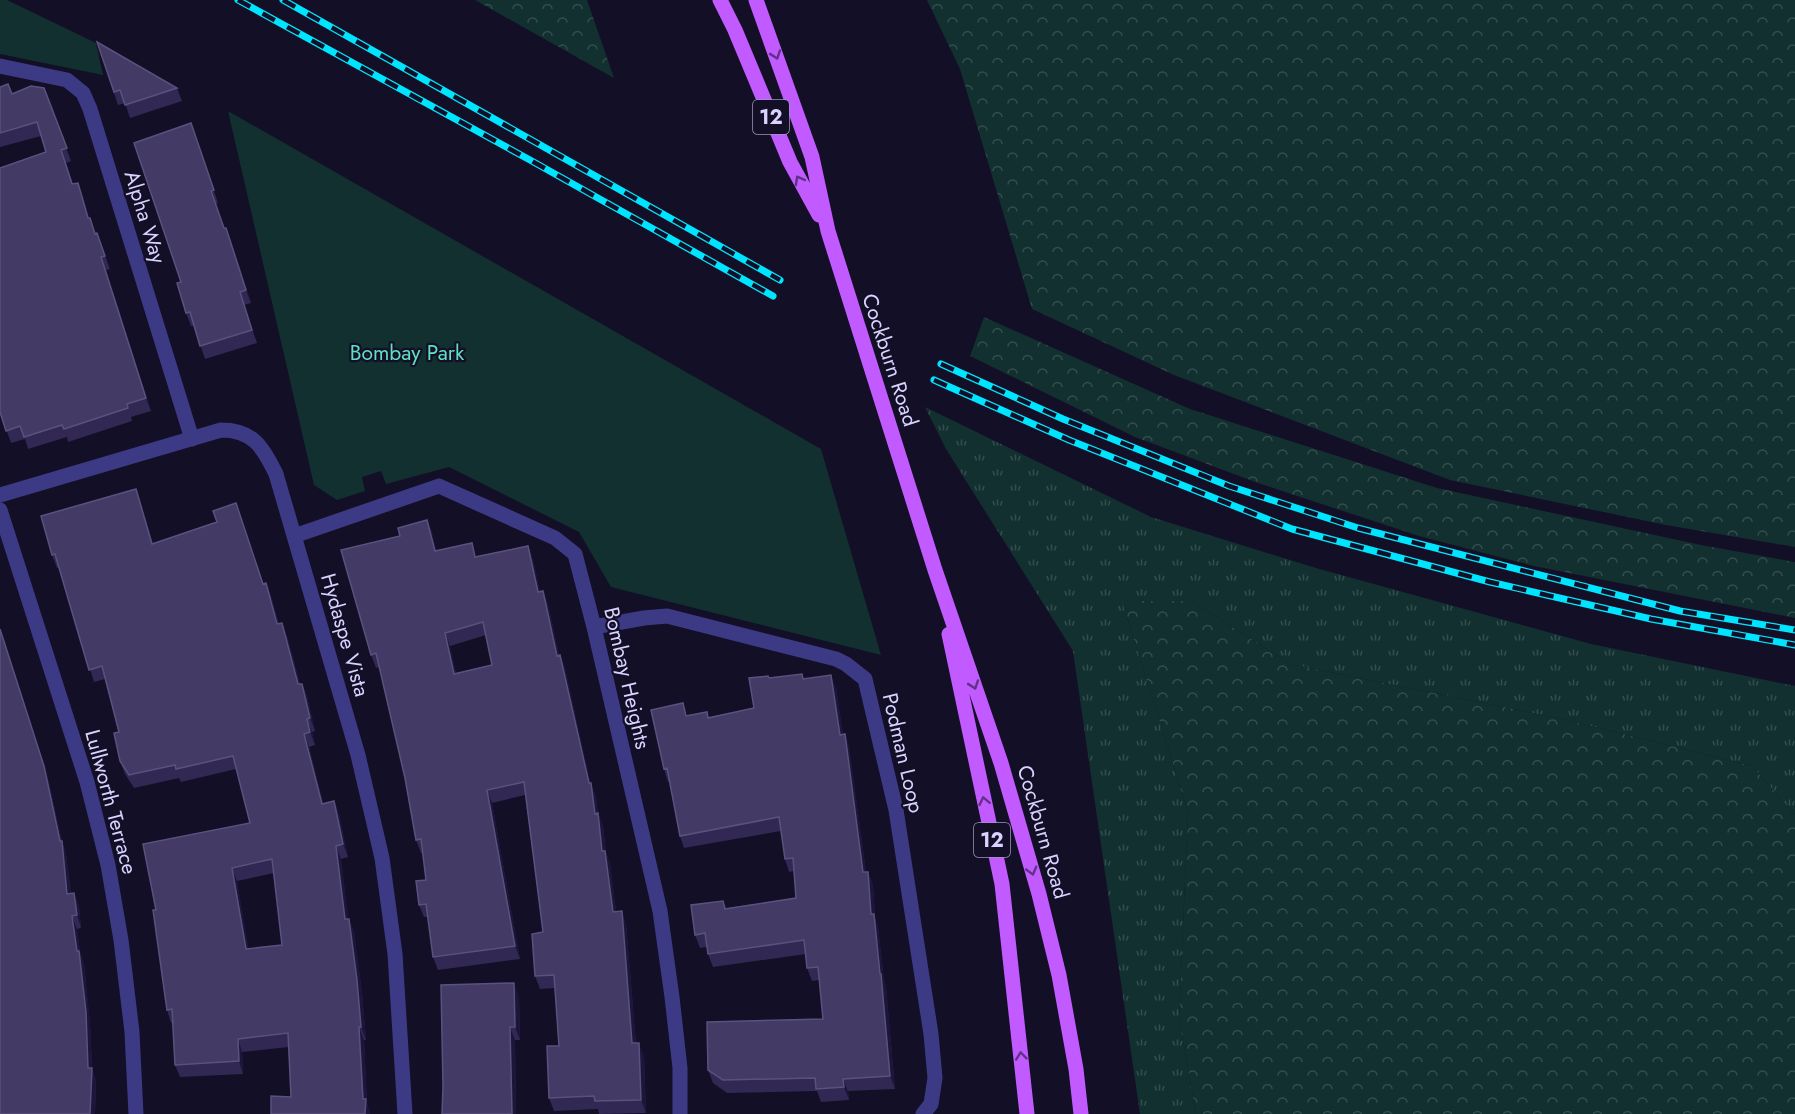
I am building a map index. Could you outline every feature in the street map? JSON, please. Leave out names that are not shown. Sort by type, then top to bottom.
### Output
[{"type":"main road","name":"Cockburn Road","points":[[720,0],[735,30],[790,162],[828,231]]},
{"type":"main road","name":"Cockburn Road","points":[[756,0],[812,157],[828,231],[935,570],[1001,763],[1039,894],[1061,986],[1076,1069],[1081,1114]]},
{"type":"main road","name":"Cockburn Road","points":[[935,570],[1002,884],[1027,1114]]},
{"type":"street","name":"Alpha Way","points":[[0,66],[67,80],[83,93],[90,109],[192,439]]},
{"type":"street","name":"Hydaspe Vista","points":[[0,495],[220,430],[236,430],[248,435],[265,451],[276,474],[358,755],[382,858],[395,954],[405,1114]]},
{"type":"street","name":"Bombay Heights","points":[[294,537],[439,486],[555,538],[575,554],[660,911],[680,1068],[680,1114]]},
{"type":"street","name":"Lullworth Terrace","points":[[0,510],[87,782],[108,865],[121,940],[132,1032],[136,1114]]},
{"type":"street","name":"Podman Loop","points":[[594,627],[667,616],[836,659],[865,679],[896,810],[931,1034],[935,1078],[931,1104],[923,1114]]},
{"type":"green space","points":[[0,0],[7,0],[96,43],[103,75],[0,54]]},
{"type":"green space","points":[[475,0],[587,0],[614,78]]},
{"type":"green space","points":[[927,0],[1795,0],[1795,547],[1666,525],[1450,480],[1174,375],[1032,309],[960,69]]},
{"type":"green space","name":"Bombay Park","points":[[228,111],[821,449],[881,655],[611,587],[579,532],[449,467],[386,484],[381,471],[362,477],[365,491],[337,500],[314,485]]},
{"type":"green space","points":[[984,317],[1190,409],[1437,488],[1701,545],[1795,562],[1795,618],[1534,566],[1419,536],[1258,483],[1135,437],[970,356]]},
{"type":"green space","points":[[925,407],[1151,517],[1316,568],[1591,644],[1795,686],[1795,815],[1752,766],[1563,719],[1290,664],[1192,601],[1122,601],[1188,812],[1179,1018],[1196,1114],[1140,1114],[1073,651],[946,449]]},
{"type":"green space","points":[[1122,601],[1192,601],[1290,664],[1563,719],[1752,766],[1795,815],[1795,1114],[1196,1114],[1179,1018],[1188,812]]},
{"type":"building","points":[[97,42],[177,88],[125,105],[120,90],[114,92]]},
{"type":"building","points":[[8,84],[12,94],[31,86],[44,88],[67,148],[61,150],[72,184],[78,183],[88,218],[90,218],[95,234],[97,233],[105,256],[101,257],[146,398],[127,404],[128,408],[64,429],[62,425],[24,437],[20,426],[6,431],[0,412],[0,168],[46,152],[37,122],[0,133],[0,87]]},
{"type":"building","points":[[191,123],[214,190],[211,191],[224,228],[226,228],[246,290],[240,292],[252,330],[200,346],[190,312],[186,313],[177,283],[181,282],[134,143]]},
{"type":"building","points":[[136,489],[152,544],[217,522],[213,511],[236,503],[263,584],[266,583],[277,624],[282,623],[298,684],[302,684],[310,718],[307,719],[310,732],[304,734],[322,804],[334,801],[343,844],[336,846],[345,919],[349,919],[357,980],[363,1099],[366,1099],[365,1114],[271,1114],[271,1096],[291,1097],[288,1033],[238,1039],[239,1061],[175,1065],[172,1009],[167,1010],[153,910],[156,910],[143,844],[250,823],[233,756],[176,769],[175,765],[129,775],[120,761],[114,733],[119,732],[102,666],[89,670],[55,554],[52,555],[41,516]],"holes":[[[272,859],[282,945],[246,949],[232,868]]]},
{"type":"building","points":[[427,520],[435,551],[472,543],[475,557],[528,546],[538,592],[543,591],[557,656],[560,655],[589,783],[591,783],[595,814],[598,813],[613,912],[622,911],[632,1043],[639,1043],[641,1100],[595,1101],[594,1096],[549,1098],[547,1046],[559,1046],[554,975],[535,976],[532,934],[543,932],[524,782],[487,790],[515,946],[433,957],[426,904],[419,905],[416,881],[426,880],[421,839],[416,840],[405,778],[376,653],[371,655],[341,550],[400,536],[398,528]],"holes":[[[483,622],[492,665],[454,674],[445,633]]]},
{"type":"building","points":[[0,629],[44,766],[60,841],[62,841],[67,894],[74,893],[77,915],[72,916],[77,951],[79,951],[86,1012],[88,1068],[92,1068],[90,1114],[0,1114]]},
{"type":"building","points":[[802,674],[803,679],[831,675],[840,735],[845,734],[863,872],[868,872],[871,914],[874,914],[890,1076],[843,1079],[844,1087],[816,1089],[815,1078],[723,1080],[708,1070],[707,1022],[823,1019],[818,967],[807,968],[804,940],[708,954],[705,933],[695,935],[691,905],[723,901],[725,909],[796,898],[793,858],[785,859],[779,817],[680,836],[667,768],[664,769],[651,710],[683,703],[686,716],[707,712],[708,718],[754,708],[749,678]]},
{"type":"building","points":[[514,983],[515,1027],[510,1027],[512,1114],[442,1114],[441,985]]},
{"type":"railway","points":[[238,0],[773,296]]},
{"type":"railway","points":[[283,0],[780,280]]},
{"type":"railway","points":[[941,364],[1063,419],[1229,486],[1358,528],[1680,611],[1795,630]]},
{"type":"railway","points":[[934,380],[1069,440],[1292,529],[1490,582],[1651,619],[1795,645]]}]
